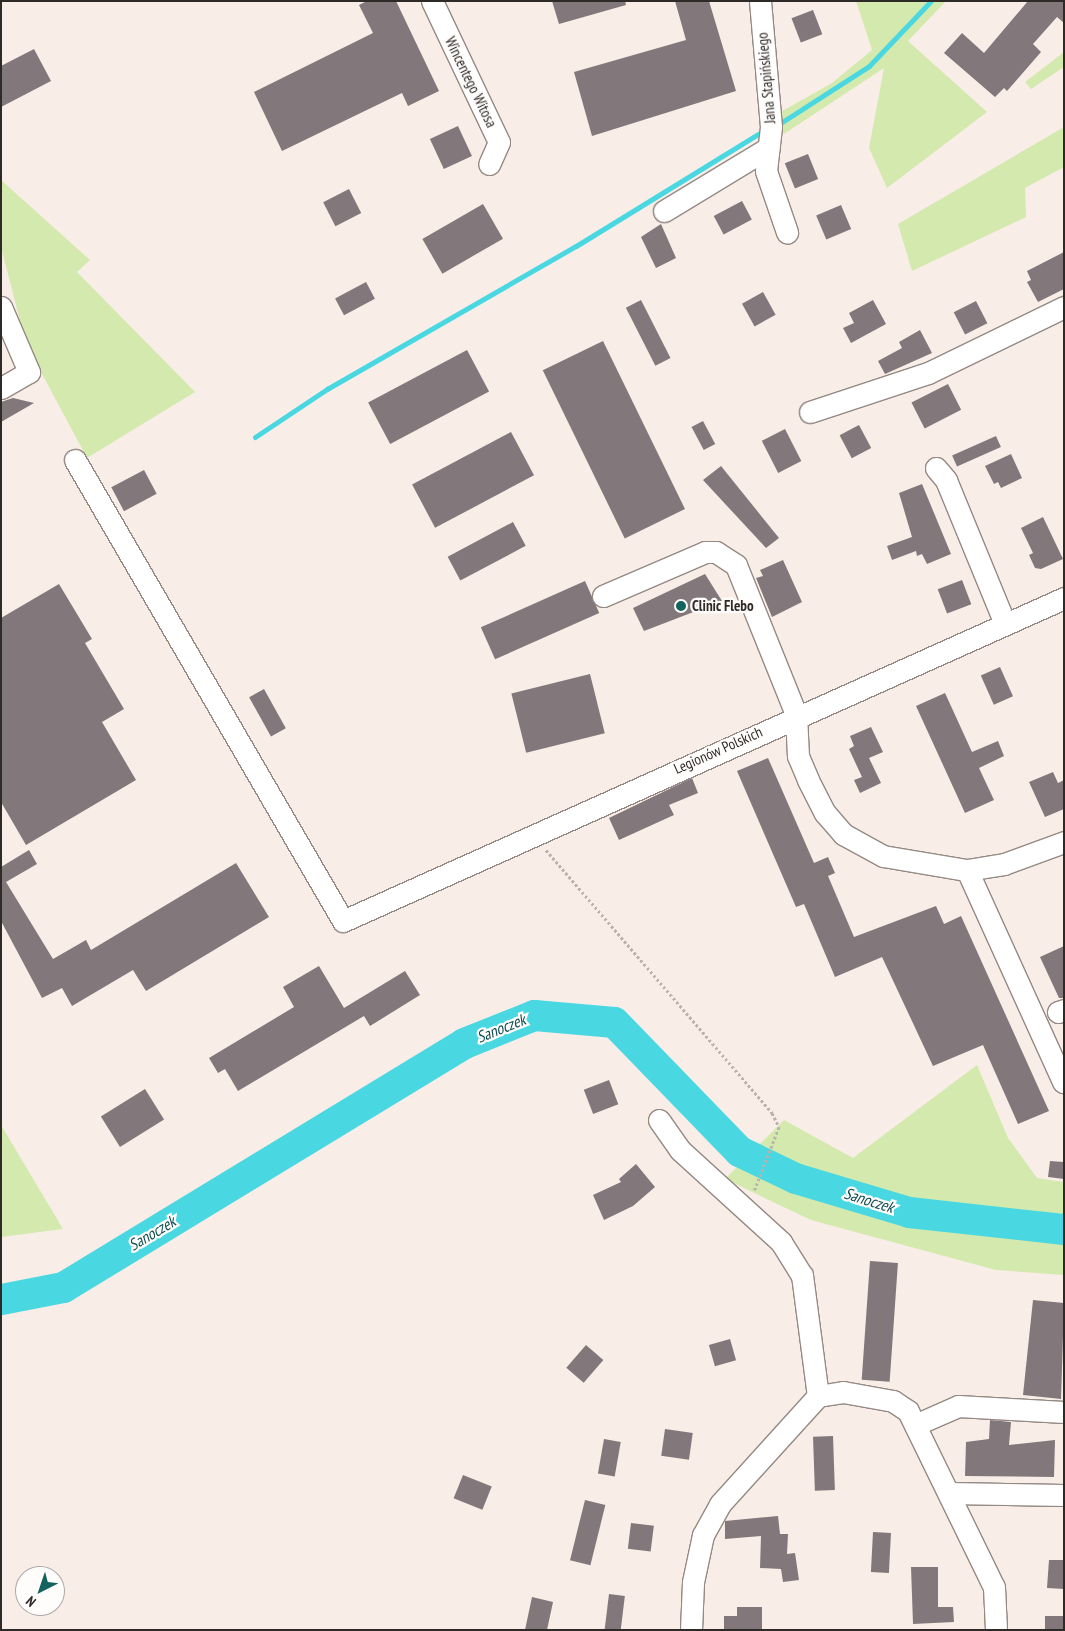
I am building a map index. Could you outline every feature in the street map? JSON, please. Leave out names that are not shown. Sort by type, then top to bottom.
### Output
[{"type":"street","name":"Wincentego Witosa","points":[[432,1],[499,142],[489,164]]},
{"type":"street","name":"Jana Stapińskiego","points":[[760,1],[770,127],[766,171],[787,232]]},
{"type":"street","points":[[664,212],[767,151]]},
{"type":"street","points":[[1,307],[29,372],[1,388]]},
{"type":"street","points":[[810,412],[928,373],[1064,307]]},
{"type":"street","name":"Legionów Polskich","points":[[75,460],[342,921],[796,714],[1064,598]]},
{"type":"street","points":[[936,468],[946,480],[1005,624]]},
{"type":"street","points":[[603,596],[690,556],[716,552],[725,556],[743,575],[796,714],[798,756],[826,813],[843,834],[883,856],[967,870],[1004,864],[1064,842]]},
{"type":"street","points":[[967,870],[1063,1082]]},
{"type":"street","points":[[660,1120],[680,1150],[780,1242],[802,1275],[818,1396]]},
{"type":"street","points":[[691,1630],[693,1582],[703,1535],[720,1504],[818,1396],[843,1392],[893,1401],[908,1411],[994,1587],[996,1630]]},
{"type":"street","points":[[915,1424],[958,1406],[1064,1412]]},
{"type":"street","points":[[949,1493],[1064,1495]]},
{"type":"path","points":[[533,834],[772,1113],[779,1127],[758,1178]]},
{"type":"green space","points":[[856,1],[946,1],[908,41],[987,112],[887,188],[869,148],[884,68],[784,134],[777,114],[832,83],[872,50]]},
{"type":"green space","points":[[1064,52],[1064,67],[1031,89],[1025,82]]},
{"type":"green space","points":[[1064,127],[1064,167],[1025,188],[1026,217],[912,271],[898,224]]},
{"type":"green space","points":[[1,180],[90,260],[77,272],[195,392],[87,458],[26,344],[1,247]]},
{"type":"green space","points":[[977,1065],[1008,1138],[1037,1178],[1064,1182],[1064,1275],[996,1270],[811,1220],[725,1179],[784,1120],[853,1158]]},
{"type":"green space","points":[[1,1125],[63,1229],[1,1237]]},
{"type":"building","points":[[367,1],[396,1],[439,91],[408,106],[402,93],[282,151],[254,92],[373,33],[359,5]]},
{"type":"building","points":[[552,1],[625,1],[626,5],[559,24]]},
{"type":"building","points":[[675,1],[709,1],[736,91],[592,136],[574,72],[686,40]]},
{"type":"building","points":[[1028,1],[1064,1],[1064,23],[1057,17],[1033,44],[1041,52],[1007,91],[1004,88],[995,97],[944,53],[962,33],[984,53]]},
{"type":"building","points":[[813,10],[822,34],[801,43],[792,18]]},
{"type":"building","points":[[34,49],[51,81],[1,107],[1,66]]},
{"type":"building","points":[[458,126],[472,156],[444,169],[430,139]]},
{"type":"building","points":[[808,154],[818,179],[795,188],[785,163]]},
{"type":"building","points":[[349,189],[361,213],[335,226],[323,202]]},
{"type":"building","points":[[742,201],[752,220],[724,235],[714,216]]},
{"type":"building","points":[[483,204],[503,239],[442,274],[422,239]]},
{"type":"building","points":[[841,205],[851,229],[826,239],[816,216]]},
{"type":"building","points":[[661,224],[676,258],[656,268],[641,237]]},
{"type":"building","points":[[1064,252],[1064,289],[1038,302],[1027,282],[1031,280],[1027,271]]},
{"type":"building","points":[[366,282],[375,299],[344,315],[335,298]]},
{"type":"building","points":[[763,292],[776,315],[755,326],[742,304]]},
{"type":"building","points":[[641,300],[671,358],[655,366],[626,308]]},
{"type":"building","points":[[873,300],[886,324],[851,343],[843,328],[854,323],[849,313]]},
{"type":"building","points":[[976,301],[987,323],[965,335],[954,312]]},
{"type":"building","points":[[920,330],[932,353],[885,374],[878,361],[902,348],[899,342]]},
{"type":"building","points":[[603,341],[685,509],[625,538],[543,370]]},
{"type":"building","points":[[467,350],[489,391],[390,444],[368,403]]},
{"type":"building","points":[[948,384],[961,410],[925,428],[911,403]]},
{"type":"building","points":[[13,398],[34,403],[1,422],[1,402]]},
{"type":"building","points":[[703,421],[715,444],[704,450],[692,427]]},
{"type":"building","points":[[859,425],[871,448],[852,458],[840,435]]},
{"type":"building","points":[[785,429],[801,461],[778,473],[762,441]]},
{"type":"building","points":[[511,432],[534,475],[435,528],[412,485]]},
{"type":"building","points":[[996,436],[1001,447],[957,466],[952,456]]},
{"type":"building","points":[[1011,454],[1022,478],[1001,488],[998,482],[994,484],[985,466]]},
{"type":"building","points":[[721,466],[779,538],[766,548],[703,480]]},
{"type":"building","points":[[144,470],[157,494],[124,511],[111,487]]},
{"type":"building","points":[[922,484],[951,554],[927,564],[922,554],[917,556],[916,551],[892,560],[887,546],[912,537],[899,493]]},
{"type":"building","points":[[1043,517],[1063,559],[1041,569],[1035,568],[1029,555],[1033,553],[1021,528]]},
{"type":"building","points":[[513,522],[526,546],[460,581],[448,557]]},
{"type":"building","points":[[783,560],[802,602],[772,617],[756,578],[763,576],[760,570]]},
{"type":"building","points":[[705,574],[722,601],[644,631],[633,608]]},
{"type":"building","points":[[962,580],[971,604],[947,614],[938,589]]},
{"type":"building","points":[[585,581],[599,613],[495,659],[481,627]]},
{"type":"building","points":[[59,584],[92,639],[85,643],[124,709],[102,722],[136,780],[26,845],[1,802],[1,618]]},
{"type":"building","points":[[1000,667],[1013,696],[994,705],[981,676]]},
{"type":"building","points":[[590,674],[605,733],[526,753],[511,694]]},
{"type":"building","points":[[264,689],[286,728],[271,737],[249,697]]},
{"type":"building","points":[[945,693],[972,752],[998,741],[1004,756],[979,768],[994,800],[965,813],[916,706]]},
{"type":"building","points":[[871,727],[883,752],[869,758],[881,783],[860,793],[854,780],[862,777],[849,749],[854,746],[850,736]]},
{"type":"building","points":[[768,758],[814,863],[828,857],[835,873],[828,876],[854,937],[936,906],[944,924],[961,916],[1049,1111],[1018,1124],[983,1045],[933,1066],[882,957],[835,977],[804,904],[796,907],[737,771]]},
{"type":"building","points":[[1053,772],[1058,783],[1064,780],[1064,809],[1045,817],[1029,782]]},
{"type":"building","points":[[692,778],[698,793],[669,805],[674,815],[619,840],[609,818]]},
{"type":"building","points":[[29,850],[37,864],[6,882],[53,959],[86,940],[91,950],[236,863],[269,917],[146,991],[133,970],[72,1006],[62,988],[42,998],[1,921],[1,867]]},
{"type":"building","points":[[1064,946],[1064,998],[1059,998],[1040,957]]},
{"type":"building","points":[[319,966],[344,1008],[405,971],[420,995],[370,1026],[364,1016],[238,1091],[225,1069],[218,1073],[209,1058],[294,1007],[283,987]]},
{"type":"building","points":[[609,1080],[618,1104],[593,1114],[584,1090]]},
{"type":"building","points":[[145,1089],[164,1120],[120,1147],[101,1117]]},
{"type":"building","points":[[1050,1161],[1064,1162],[1064,1179],[1048,1177]]},
{"type":"building","points":[[636,1164],[655,1187],[633,1206],[604,1220],[593,1195],[621,1182],[619,1179]]},
{"type":"building","points":[[870,1261],[898,1263],[890,1382],[862,1380]]},
{"type":"building","points":[[1033,1300],[1064,1303],[1061,1399],[1023,1395]]},
{"type":"building","points":[[730,1339],[736,1360],[715,1366],[709,1345]]},
{"type":"building","points":[[586,1345],[603,1360],[584,1383],[566,1368]]},
{"type":"building","points":[[990,1420],[1011,1422],[1009,1445],[1055,1440],[1054,1477],[965,1476],[966,1442],[989,1439]]},
{"type":"building","points":[[665,1429],[693,1433],[689,1460],[661,1456]]},
{"type":"building","points":[[833,1436],[835,1490],[815,1491],[813,1437]]},
{"type":"building","points":[[604,1439],[621,1442],[615,1476],[598,1473]]},
{"type":"building","points":[[463,1475],[492,1487],[482,1510],[454,1498]]},
{"type":"building","points":[[585,1500],[605,1505],[590,1565],[570,1560]]},
{"type":"building","points":[[778,1516],[780,1534],[788,1534],[787,1554],[795,1553],[799,1580],[783,1582],[781,1569],[760,1568],[761,1536],[725,1539],[725,1521]]},
{"type":"building","points":[[631,1523],[654,1526],[651,1552],[628,1549]]},
{"type":"building","points":[[873,1532],[891,1533],[889,1573],[871,1572]]},
{"type":"building","points":[[1049,1560],[1064,1560],[1064,1589],[1047,1588]]},
{"type":"building","points":[[911,1567],[938,1567],[938,1607],[953,1607],[954,1622],[913,1624]]},
{"type":"building","points":[[609,1594],[625,1596],[621,1630],[605,1630]]},
{"type":"building","points":[[532,1597],[553,1602],[547,1630],[525,1630]]},
{"type":"building","points":[[737,1607],[762,1607],[762,1630],[724,1630],[724,1616],[737,1616]]},
{"type":"building","points":[[1045,1616],[1064,1616],[1064,1630],[1045,1630]]},
{"type":"waterway","points":[[779,124],[869,66],[931,1]]},
{"type":"waterway","points":[[255,437],[327,389],[576,246],[758,134]]},
{"type":"waterway","name":"Sanoczek","points":[[1,1299],[63,1287],[464,1043],[534,1015],[614,1022],[739,1151],[795,1178],[909,1212],[1064,1229]]},
{"type":"place","name":"Clinic Flebo","points":[[681,606]]}]
